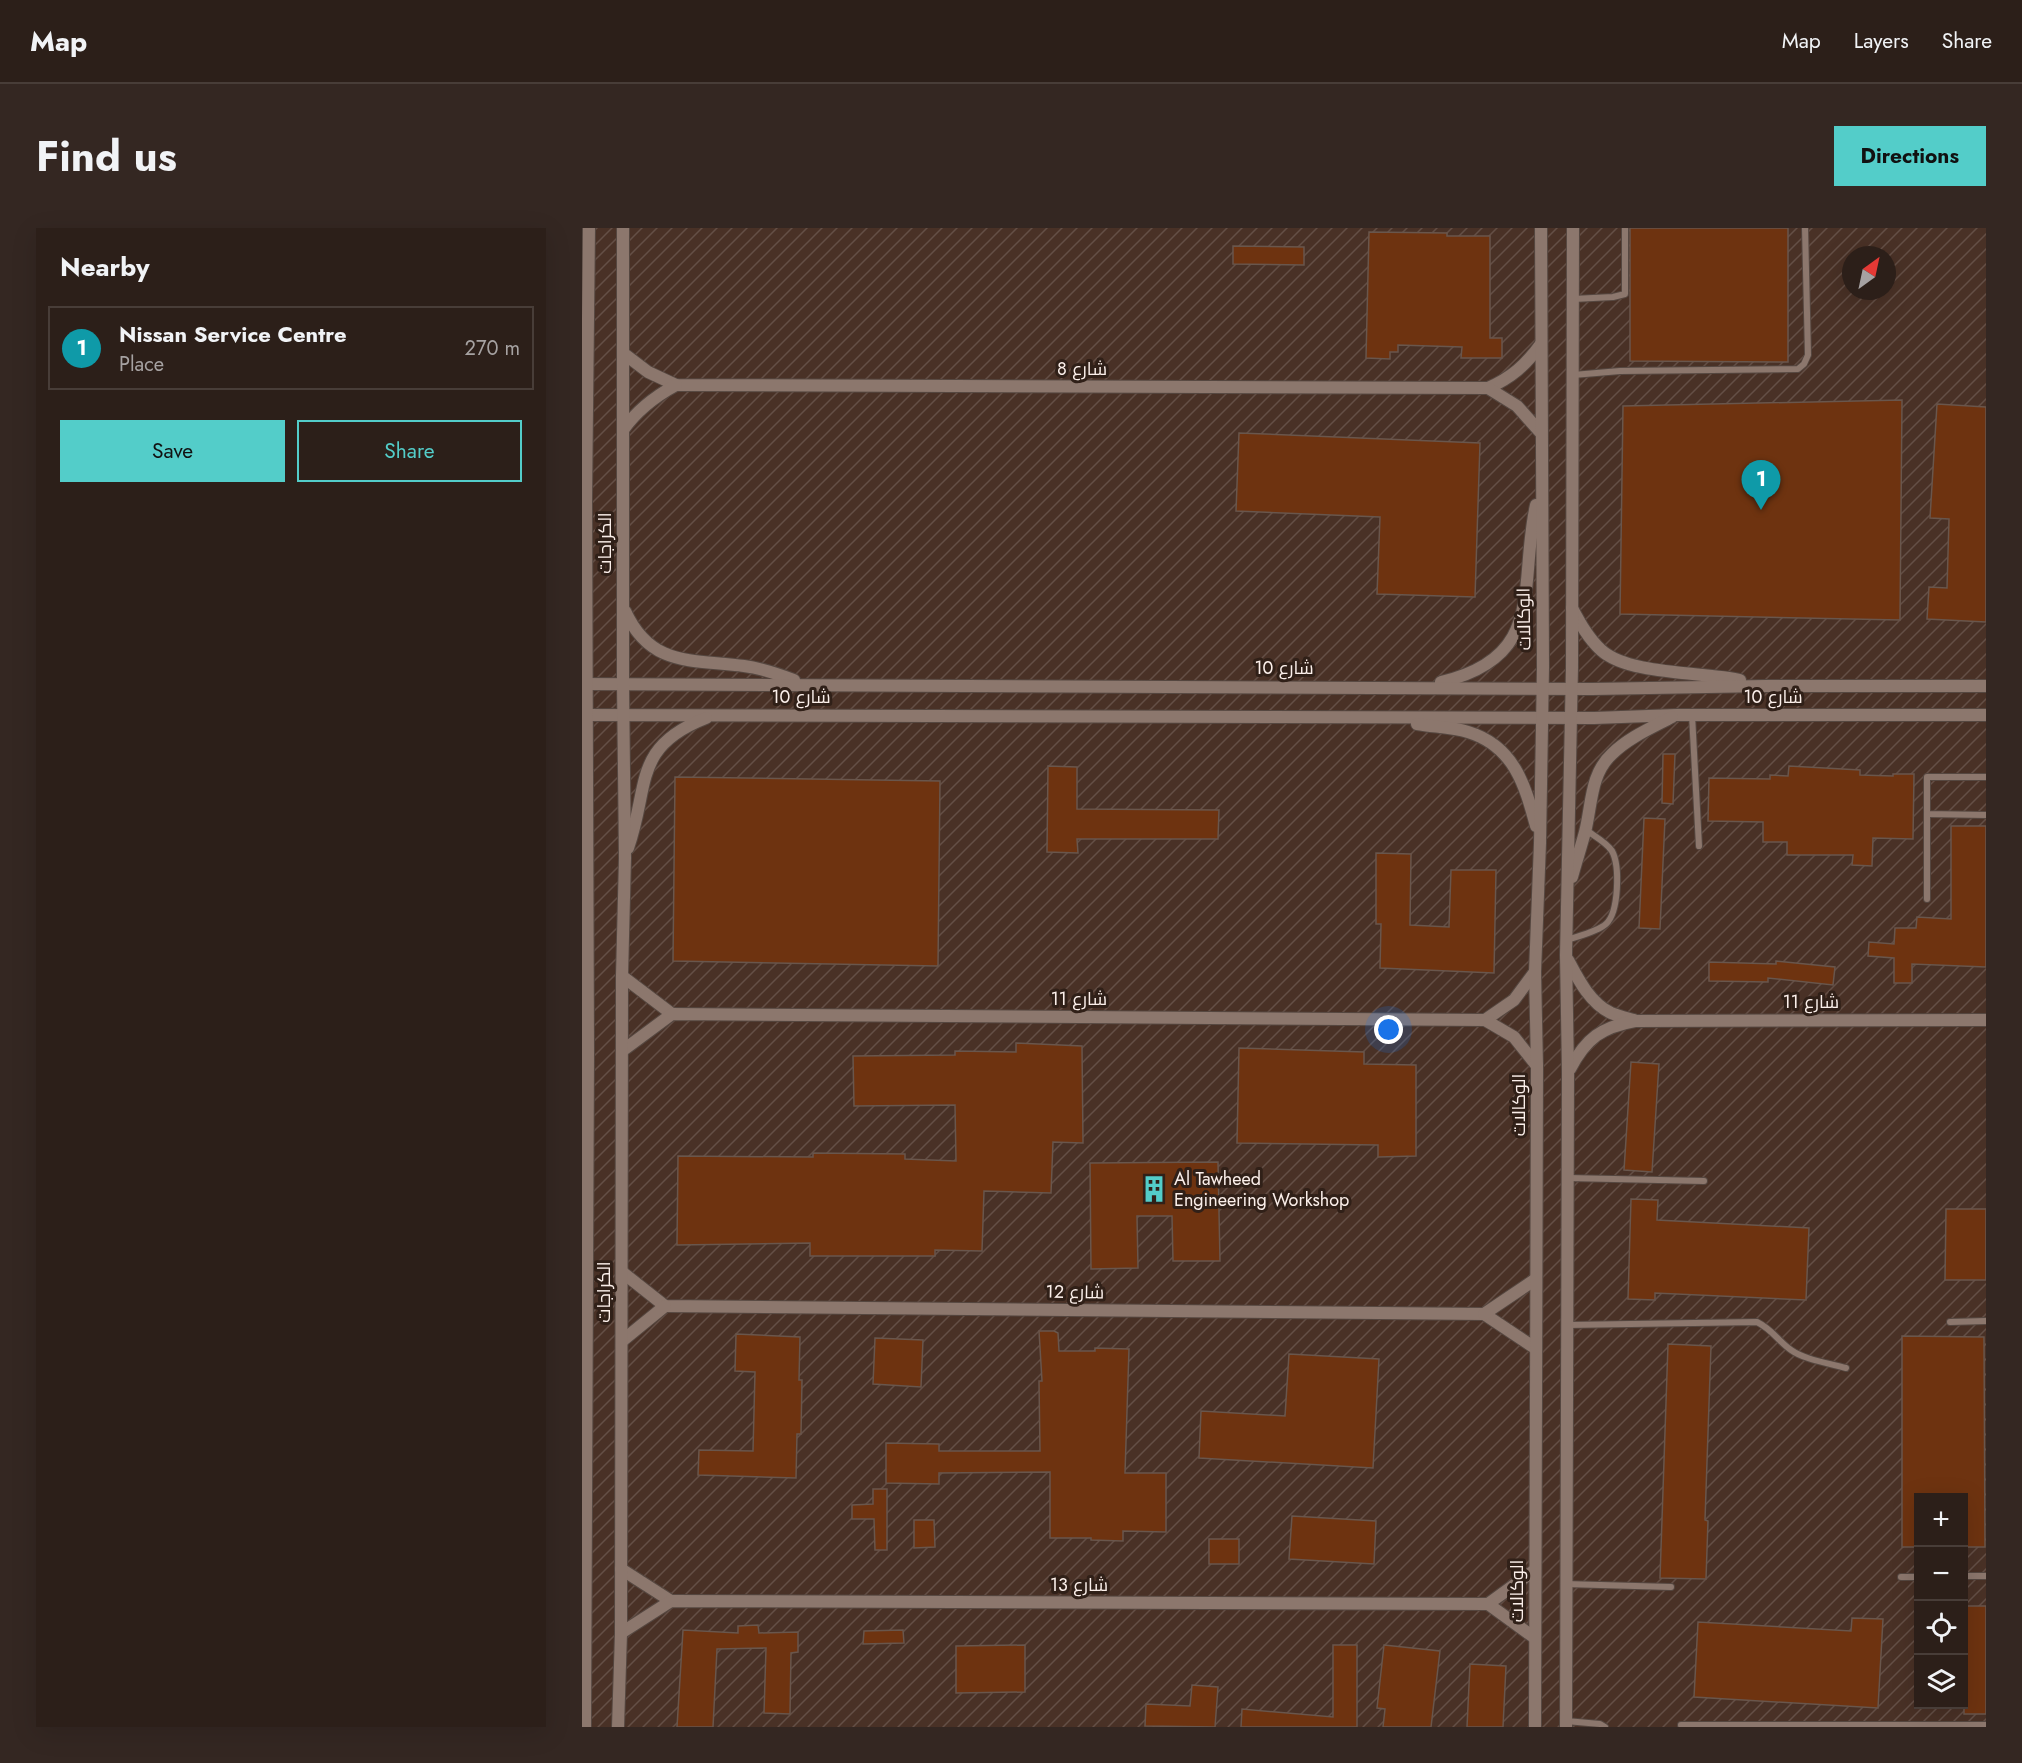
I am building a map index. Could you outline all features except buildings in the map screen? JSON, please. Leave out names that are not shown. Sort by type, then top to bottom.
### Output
[{"type":"street","name":"الكراجات","points":[[585,1727],[584,684],[585,351],[589,228]]},
{"type":"street","name":"الكراجات","points":[[618,1727],[621,1633],[622,976],[625,858],[623,228]]},
{"type":"street","name":"الوكالات","points":[[1535,1727],[1537,1066],[1535,972],[1542,717],[1541,228]]},
{"type":"street","points":[[1566,1724],[1568,1072],[1566,940],[1571,688],[1573,228]]},
{"type":"street","name":"شارع 8","points":[[623,353],[648,372],[676,385],[1488,388],[1516,372],[1528,362],[1541,344]]},
{"type":"street","points":[[623,430],[646,404],[676,385]]},
{"type":"street","points":[[1488,388],[1517,406],[1541,434]]},
{"type":"street","name":"الوكالات","points":[[1422,687],[1472,673],[1490,662],[1509,644],[1523,612],[1527,588],[1530,532],[1541,483]]},
{"type":"street","name":"الكراجات","points":[[582,513],[586,500]]},
{"type":"street","name":"شارع 10","points":[[623,605],[633,627],[644,639],[661,652],[676,659],[694,663],[747,666],[804,684]]},
{"type":"street","name":"شارع 10","points":[[1571,606],[1591,639],[1602,651],[1615,659],[1633,665],[1734,679],[1765,686]]},
{"type":"street","name":"شارع 10","points":[[584,684],[1542,688],[1986,686]]},
{"type":"street","name":"شارع 10","points":[[584,715],[1380,718],[1986,715]]},
{"type":"street","name":"الكراجات","points":[[625,858],[652,757],[674,734],[715,715]]},
{"type":"street","points":[[1568,890],[1586,830],[1597,775],[1610,755],[1641,733],[1676,716]]},
{"type":"street","name":"شارع 10","points":[[1380,718],[1467,732],[1487,740],[1502,752],[1516,769],[1526,789],[1540,843]]},
{"type":"street","name":"شارع 11","points":[[1566,956],[1578,980],[1594,1000],[1610,1012],[1635,1020]]},
{"type":"street","points":[[1485,1020],[1514,1000],[1535,972]]},
{"type":"street","points":[[622,976],[672,1014],[622,1051]]},
{"type":"street","name":"شارع 11","points":[[672,1014],[1485,1020],[1514,1037],[1537,1066]]},
{"type":"street","name":"شارع 11","points":[[1568,1072],[1578,1053],[1593,1036],[1613,1025],[1635,1020],[1986,1020]]},
{"type":"street","points":[[622,1272],[665,1306],[622,1341]]},
{"type":"street","points":[[1535,1348],[1484,1314],[1536,1279]]},
{"type":"street","name":"شارع 12","points":[[665,1306],[1484,1314]]},
{"type":"street","points":[[621,1569],[671,1601],[621,1633]]},
{"type":"street","points":[[1535,1570],[1488,1604],[1535,1638]]},
{"type":"street","name":"شارع 13","points":[[671,1601],[1488,1604]]},
{"type":"lane","points":[[1573,299],[1621,297],[1625,294],[1625,228]]},
{"type":"lane","points":[[1573,375],[1620,371],[1798,369],[1804,364],[1808,355],[1805,228]]},
{"type":"lane","points":[[1692,715],[1698,846]]},
{"type":"lane","points":[[1927,899],[1927,777],[1986,777]]},
{"type":"lane","points":[[1927,814],[1986,815]]},
{"type":"lane","points":[[1566,940],[1604,926],[1611,917],[1616,902],[1615,861],[1612,852],[1607,845],[1586,830]]},
{"type":"lane","points":[[1567,1178],[1704,1181]]},
{"type":"lane","points":[[1950,1322],[1986,1321]]},
{"type":"lane","points":[[1566,1325],[1757,1322],[1767,1327],[1788,1349],[1846,1368]]},
{"type":"lane","points":[[1968,1576],[1986,1576]]},
{"type":"lane","points":[[1901,1577],[1914,1577]]},
{"type":"lane","points":[[1565,1584],[1671,1587]]},
{"type":"lane","points":[[1566,1724],[1600,1724],[1605,1727]]},
{"type":"lane","points":[[1681,1725],[1986,1725]]},
{"type":"shaded area","points":[[582,228],[1986,228],[1986,1727],[582,1727]]},
{"type":"place","name":"Nissan Service Centre","points":[[1761,510]]},
{"type":"place","name":"Al Tawheed Engineering Workshop","points":[[1154,1189]]}]
